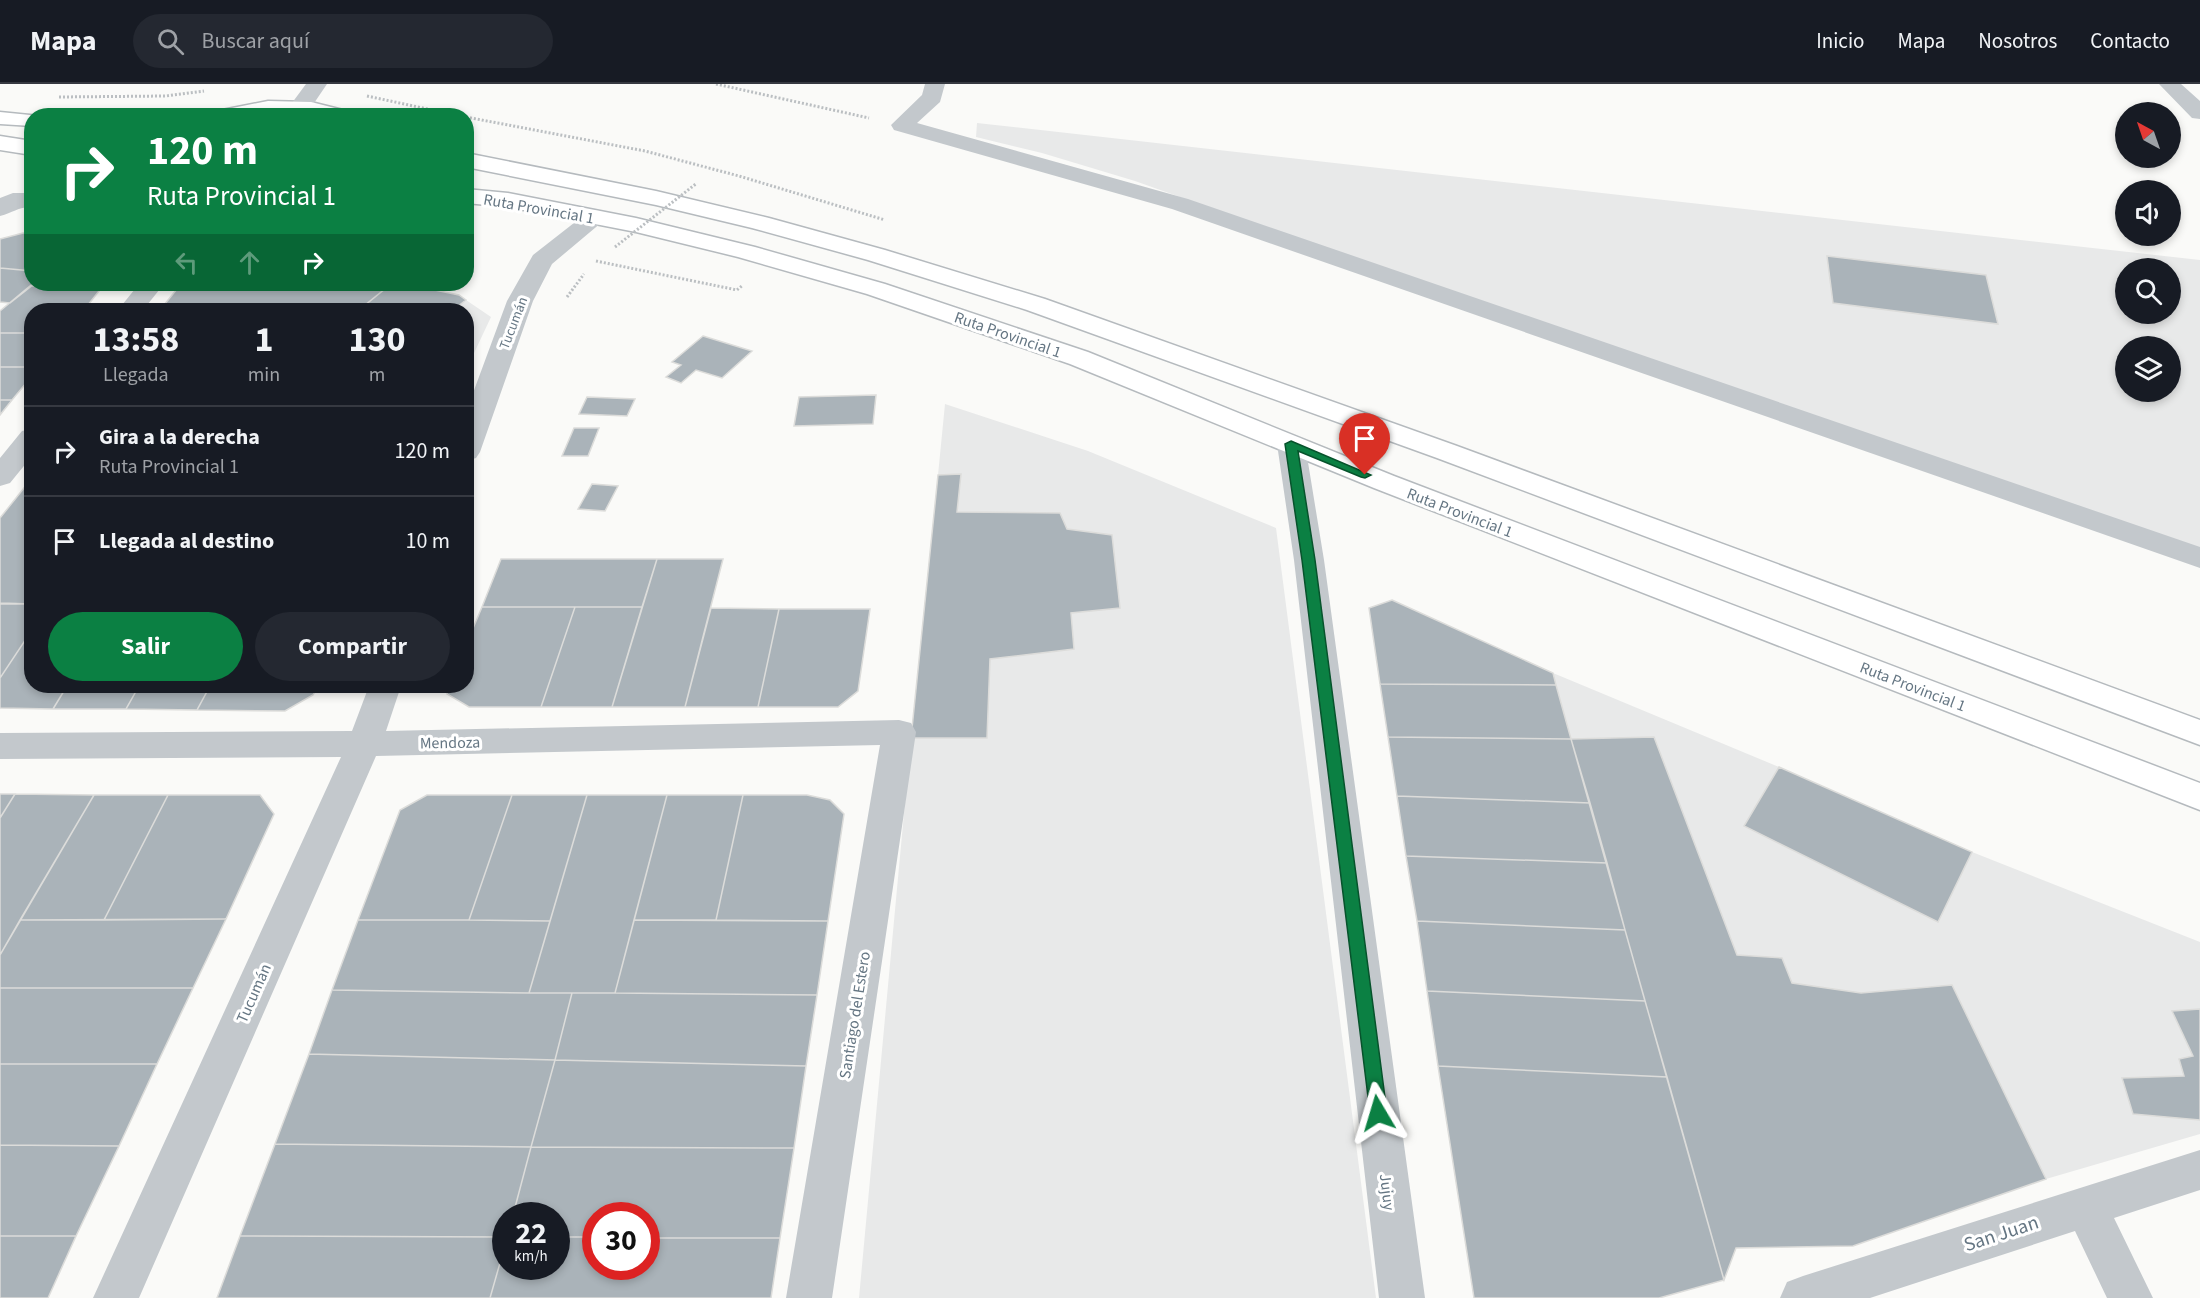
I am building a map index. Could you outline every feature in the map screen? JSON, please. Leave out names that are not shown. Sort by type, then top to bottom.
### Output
[{"type":"main road","points":[[266,108],[306,108]]},
{"type":"main road","points":[[0,118],[24,120]]},
{"type":"main road","points":[[0,143],[24,147]]},
{"type":"main road","name":"Ruta Provincial 1","points":[[474,162],[532,176],[680,203],[838,244],[992,290],[1163,347],[1576,499],[1903,625],[2200,733]]},
{"type":"main road","name":"Ruta Provincial 1","points":[[474,197],[508,200],[596,217],[746,252],[876,289],[1079,358],[1395,487],[2200,797]]},
{"type":"street","points":[[902,125],[933,96],[935,84]]},
{"type":"street","points":[[2169,84],[2200,113]]},
{"type":"street","points":[[300,107],[317,85]]},
{"type":"street","points":[[902,125],[1180,204],[2200,558]]},
{"type":"street","name":"Tucumán","points":[[474,430],[520,301],[542,260],[596,217]]},
{"type":"street","points":[[136,303],[146,291]]},
{"type":"street","name":"Jujuy","points":[[1291,444],[1309,560],[1402,1298]]},
{"type":"street","points":[[0,477],[24,447]]},
{"type":"street","name":"Tucumán","points":[[116,1298],[364,744],[382,693]]},
{"type":"street","name":"Mendoza","points":[[0,746],[364,744],[899,732]]},
{"type":"street","name":"Santiago del Estero","points":[[809,1298],[899,732]]},
{"type":"street","name":"San Juan","points":[[1803,1298],[2200,1170]]},
{"type":"street","points":[[2086,1206],[2130,1298]]},
{"type":"path","points":[[716,84],[902,125]]},
{"type":"path","points":[[317,85],[423,108]]},
{"type":"path","points":[[59,97],[166,96],[210,91]]},
{"type":"path","points":[[615,247],[698,183]]},
{"type":"shaded area","points":[[977,123],[2200,260],[2200,559],[1135,181],[1042,153],[976,137]]},
{"type":"shaded area","points":[[474,305],[491,317],[474,353]]},
{"type":"shaded area","points":[[945,404],[1088,451],[1276,528],[1376,1298],[859,1298],[911,738],[987,738],[990,659],[1073,649],[1071,613],[1120,607],[1112,535],[1067,529],[1060,513],[957,512],[961,474],[938,475]]},
{"type":"shaded area","points":[[1553,673],[1779,767],[1745,825],[1972,852],[2200,942],[2200,1009],[2172,1011],[2193,1056],[2179,1059],[2200,1120],[2200,1134],[2046,1179],[1952,985],[1861,993],[1792,983],[1781,958],[1737,955],[1654,737],[1571,739]]},
{"type":"building","points":[[24,233],[24,270],[0,268],[0,239]]},
{"type":"building","points":[[1827,256],[1986,275],[1998,324],[1833,303]]},
{"type":"building","points":[[0,268],[24,270],[25,291],[10,303],[0,302]]},
{"type":"building","points":[[24,291],[99,291],[90,303],[24,303],[24,333],[0,333],[0,311]]},
{"type":"building","points":[[175,291],[382,291],[368,303],[166,303]]},
{"type":"building","points":[[382,291],[440,291],[459,295],[466,300],[462,303],[368,303]]},
{"type":"building","points":[[0,333],[24,333],[24,367],[0,367]]},
{"type":"building","points":[[703,336],[752,351],[722,378],[696,370],[681,383],[666,377],[681,365],[672,362]]},
{"type":"building","points":[[0,367],[24,367],[24,386],[12,400],[0,400]]},
{"type":"building","points":[[876,395],[873,424],[794,426],[799,397]]},
{"type":"building","points":[[587,397],[635,399],[627,416],[579,414]]},
{"type":"building","points":[[0,400],[12,400],[0,415]]},
{"type":"building","points":[[574,428],[599,428],[588,456],[562,456]]},
{"type":"building","points":[[961,474],[957,512],[1060,513],[1067,529],[1112,535],[1120,608],[1071,613],[1074,649],[990,659],[987,738],[911,738],[938,475]]},
{"type":"building","points":[[592,484],[618,486],[605,511],[578,509]]},
{"type":"building","points":[[24,488],[24,604],[0,603],[0,518]]},
{"type":"building","points":[[501,559],[657,559],[642,607],[482,607]]},
{"type":"building","points":[[657,559],[723,559],[685,707],[612,707]]},
{"type":"building","points":[[1392,600],[1553,673],[1556,685],[1380,684],[1369,608]]},
{"type":"building","points":[[0,604],[24,604],[24,642],[0,678]]},
{"type":"building","points":[[482,607],[575,607],[541,707],[469,707],[447,694],[474,693],[474,626]]},
{"type":"building","points":[[575,607],[642,607],[612,707],[541,707]]},
{"type":"building","points":[[711,608],[779,609],[758,707],[685,707]]},
{"type":"building","points":[[779,609],[870,609],[858,691],[838,707],[758,707]]},
{"type":"building","points":[[24,642],[24,693],[63,693],[53,709],[0,708],[0,678]]},
{"type":"building","points":[[1380,684],[1556,685],[1571,739],[1388,737]]},
{"type":"building","points":[[63,693],[135,693],[126,709],[53,709]]},
{"type":"building","points":[[135,693],[206,693],[197,710],[126,709]]},
{"type":"building","points":[[206,693],[314,693],[285,711],[197,710]]},
{"type":"building","points":[[1388,737],[1571,739],[1590,803],[1397,796]]},
{"type":"building","points":[[1654,737],[1737,955],[1782,958],[1792,983],[1861,993],[1952,985],[2046,1179],[1853,1246],[1736,1248],[1724,1280],[1571,739]]},
{"type":"building","points":[[1779,767],[1972,852],[1938,922],[1744,826]]},
{"type":"building","points":[[0,794],[15,794],[0,818]]},
{"type":"building","points":[[15,794],[94,795],[0,955],[0,818]]},
{"type":"building","points":[[94,795],[168,795],[104,920],[20,920]]},
{"type":"building","points":[[168,795],[260,795],[274,814],[226,919],[104,920]]},
{"type":"building","points":[[427,795],[512,795],[469,920],[358,920],[400,810]]},
{"type":"building","points":[[512,795],[587,795],[550,921],[469,920]]},
{"type":"building","points":[[587,795],[667,795],[615,993],[529,993]]},
{"type":"building","points":[[667,795],[743,795],[716,920],[634,920]]},
{"type":"building","points":[[743,795],[807,795],[830,800],[844,814],[828,921],[716,920]]},
{"type":"building","points":[[1397,796],[1590,803],[1607,863],[1406,856]]},
{"type":"building","points":[[1406,856],[1607,863],[1625,930],[1417,921]]},
{"type":"building","points":[[226,919],[193,988],[0,988],[0,955],[20,920]]},
{"type":"building","points":[[358,920],[550,921],[529,993],[332,990]]},
{"type":"building","points":[[634,920],[828,921],[817,995],[615,993]]},
{"type":"building","points":[[1417,921],[1625,930],[1645,1001],[1427,991]]},
{"type":"building","points":[[0,988],[193,988],[157,1064],[0,1064]]},
{"type":"building","points":[[332,990],[572,993],[555,1060],[309,1054]]},
{"type":"building","points":[[1427,991],[1645,1001],[1667,1077],[1438,1066]]},
{"type":"building","points":[[572,993],[817,995],[806,1066],[555,1060]]},
{"type":"building","points":[[2200,1009],[2200,1120],[2133,1114],[2122,1078],[2184,1076],[2179,1059],[2193,1056],[2172,1011]]},
{"type":"building","points":[[309,1054],[555,1060],[531,1147],[275,1144]]},
{"type":"building","points":[[555,1060],[806,1066],[794,1148],[531,1147]]},
{"type":"building","points":[[0,1064],[157,1064],[119,1146],[0,1145]]},
{"type":"building","points":[[1438,1066],[1667,1077],[1724,1280],[1659,1298],[1474,1298]]},
{"type":"building","points":[[275,1144],[531,1147],[516,1202],[492,1202],[492,1237],[240,1236]]},
{"type":"building","points":[[0,1145],[119,1146],[76,1236],[0,1236]]},
{"type":"building","points":[[531,1147],[794,1148],[780,1238],[660,1238],[660,1202],[582,1202],[582,1237],[570,1237],[570,1202],[516,1202]]},
{"type":"building","points":[[0,1236],[76,1236],[48,1298],[0,1298]]},
{"type":"building","points":[[240,1236],[492,1237],[492,1280],[495,1280],[490,1298],[217,1298]]},
{"type":"building","points":[[570,1237],[582,1237],[582,1280],[660,1280],[660,1238],[780,1238],[771,1298],[490,1298],[495,1280],[570,1280]]},
{"type":"route","points":[[1365,475],[1291,444],[1302,505],[1378,1113]]}]
